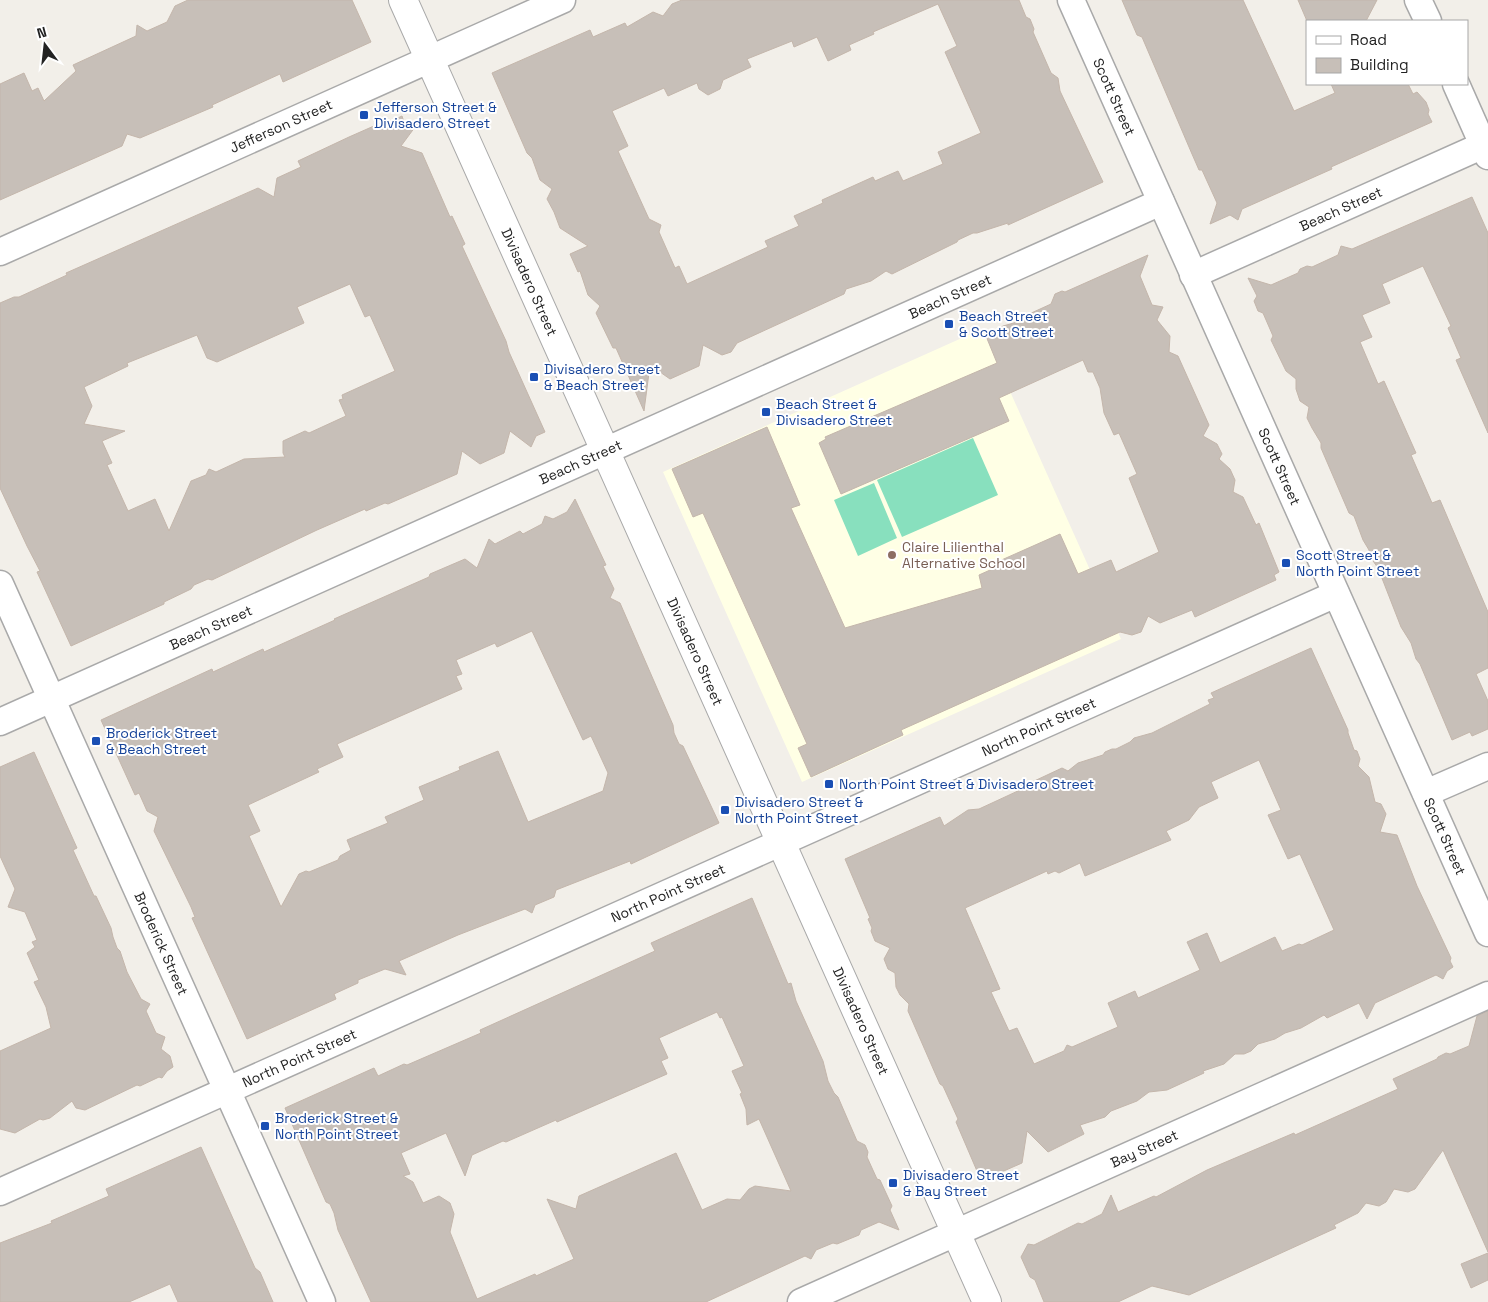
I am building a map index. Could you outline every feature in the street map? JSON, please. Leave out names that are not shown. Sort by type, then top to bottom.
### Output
[{"type":"street","name":"Divisadero Street","points":[[403,0],[987,1302]]},
{"type":"street","name":"Jefferson Street","points":[[0,252],[562,0]]},
{"type":"street","name":"Scott Street","points":[[1071,0],[1488,933]]},
{"type":"street","points":[[1418,0],[1428,20]]},
{"type":"street","points":[[1456,85],[1486,148]]},
{"type":"street","name":"Beach Street","points":[[1193,275],[1486,148]]},
{"type":"street","name":"Beach Street","points":[[0,722],[1161,202]]},
{"type":"street","name":"Broderick Street","points":[[0,584],[322,1302]]},
{"type":"street","name":"North Point Street","points":[[0,1192],[1336,594]]},
{"type":"street","points":[[1426,793],[1488,766]]},
{"type":"street","name":"Bay Street","points":[[801,1302],[1488,995]]},
{"type":"shaded area","name":"Claire Lilienthal Alternative School","points":[[982,329],[1121,639],[802,782],[663,472]]},
{"type":"green space","points":[[973,438],[998,495],[902,537],[877,480]]},
{"type":"green space","points":[[874,483],[897,538],[858,556],[834,500]]},
{"type":"building","points":[[188,0],[352,0],[371,42],[283,82],[280,74],[212,105],[213,107],[140,138],[127,134],[122,146],[0,200],[0,84],[24,73],[32,91],[38,88],[44,101],[76,71],[73,65],[136,36],[137,25],[147,31],[167,22],[175,6]]},
{"type":"building","points":[[682,0],[1019,0],[1026,17],[1030,19],[1034,29],[1033,32],[1051,73],[1058,78],[1060,91],[1103,182],[1008,225],[1008,223],[973,233],[892,274],[886,271],[871,281],[846,289],[844,294],[737,343],[731,352],[722,355],[703,345],[699,366],[670,379],[650,365],[644,411],[616,348],[613,348],[596,313],[600,306],[588,295],[580,271],[578,272],[570,254],[588,246],[560,228],[547,199],[552,189],[540,180],[532,158],[527,153],[492,73],[590,30],[593,37],[625,23],[627,27],[653,12],[663,16],[672,4]],"holes":[[[938,4],[957,46],[945,52],[981,133],[938,152],[943,164],[903,181],[898,171],[875,181],[873,177],[822,200],[823,203],[794,216],[799,226],[765,241],[768,247],[687,284],[679,266],[675,268],[659,232],[661,225],[649,219],[618,151],[628,146],[612,111],[664,88],[668,96],[697,83],[699,89],[708,95],[720,89],[723,80],[751,67],[747,59],[792,41],[794,47],[817,37],[828,61],[851,50],[849,45],[874,34],[873,32]]]},
{"type":"building","points":[[1122,0],[1243,0],[1294,111],[1335,93],[1331,85],[1408,85],[1413,94],[1417,92],[1426,102],[1429,110],[1428,114],[1432,122],[1242,209],[1238,220],[1230,215],[1210,224],[1217,203],[1202,170],[1199,170],[1142,37],[1137,35]]},
{"type":"building","points":[[1298,0],[1377,0],[1367,20],[1307,20]]},
{"type":"building","points":[[402,116],[404,122],[418,123],[401,146],[422,153],[450,217],[452,216],[465,244],[462,246],[545,432],[536,436],[531,447],[510,431],[504,453],[480,464],[462,451],[457,474],[388,504],[385,503],[366,511],[365,509],[317,530],[212,580],[208,579],[194,585],[191,589],[164,602],[164,604],[71,646],[37,572],[40,571],[0,488],[0,303],[14,297],[19,297],[67,275],[66,273],[258,188],[274,197],[277,178],[301,167],[298,161],[383,122],[385,124]],"holes":[[[350,284],[365,317],[370,315],[395,371],[342,395],[343,399],[339,400],[346,416],[309,433],[305,431],[283,441],[285,457],[244,459],[216,472],[209,469],[206,475],[191,481],[169,531],[155,499],[128,511],[107,465],[112,463],[102,441],[125,431],[84,424],[92,406],[84,387],[128,366],[127,363],[197,335],[207,358],[217,362],[304,323],[297,307]]]},
{"type":"building","points":[[1472,197],[1488,233],[1488,433],[1456,360],[1461,358],[1448,328],[1451,326],[1423,266],[1382,284],[1390,303],[1362,315],[1372,337],[1360,342],[1378,384],[1384,381],[1416,453],[1411,455],[1432,503],[1440,500],[1488,612],[1488,668],[1476,674],[1488,701],[1488,729],[1472,736],[1470,732],[1452,740],[1420,664],[1416,659],[1411,643],[1401,627],[1378,568],[1371,558],[1354,516],[1349,513],[1321,448],[1321,443],[1307,418],[1309,407],[1300,401],[1296,389],[1296,379],[1286,371],[1271,340],[1273,336],[1263,313],[1258,311],[1254,301],[1257,296],[1248,278],[1271,285],[1298,273],[1300,269],[1307,266],[1312,267],[1338,255],[1341,246],[1352,249]]},
{"type":"building","points":[[1148,255],[1140,276],[1152,305],[1163,307],[1157,320],[1170,336],[1169,352],[1178,356],[1209,425],[1203,436],[1217,444],[1222,454],[1219,459],[1230,469],[1235,480],[1233,492],[1243,497],[1256,525],[1259,523],[1279,572],[1274,575],[1276,580],[1195,617],[1192,610],[1160,623],[1148,616],[1141,632],[1132,635],[1120,632],[901,730],[903,735],[811,777],[798,748],[807,744],[703,513],[693,517],[672,469],[767,427],[800,505],[791,508],[845,628],[982,588],[979,575],[999,566],[997,562],[1060,534],[1078,574],[1111,560],[1116,572],[1159,552],[1129,478],[1137,474],[1119,433],[1114,435],[1104,413],[1100,388],[1093,372],[1088,372],[1083,360],[999,398],[1009,421],[841,494],[819,443],[826,439],[825,437],[997,363],[986,336],[1003,326],[1021,321],[1027,315],[1051,304],[1055,294],[1062,291],[1065,292]]},
{"type":"building","points":[[575,499],[606,565],[603,566],[614,589],[610,598],[620,603],[673,725],[674,733],[679,744],[683,746],[719,823],[631,864],[630,861],[556,890],[554,897],[535,905],[532,913],[525,909],[458,935],[399,961],[406,975],[385,969],[358,980],[358,983],[334,994],[336,999],[247,1039],[192,918],[195,917],[191,907],[154,831],[158,817],[147,811],[139,793],[135,795],[101,720],[212,669],[213,672],[263,649],[264,652],[465,559],[477,568],[489,539],[495,544],[520,531],[523,534],[542,524],[545,516],[553,519],[567,512]],"holes":[[[532,631],[583,740],[591,736],[608,773],[603,791],[528,822],[498,751],[459,767],[460,770],[419,787],[424,800],[385,817],[388,823],[347,840],[351,850],[340,856],[338,860],[299,874],[281,907],[249,836],[260,831],[248,805],[319,772],[317,769],[343,757],[337,744],[462,689],[456,676],[462,674],[456,660],[495,643],[497,647]]]},
{"type":"building","points":[[1311,648],[1348,730],[1354,750],[1357,751],[1360,759],[1358,766],[1369,777],[1375,802],[1381,804],[1386,814],[1380,832],[1397,835],[1417,886],[1451,958],[1450,961],[1453,967],[1447,971],[1443,979],[1436,975],[1375,1003],[1367,1019],[1359,1003],[1327,1018],[1324,1015],[1301,1028],[1258,1044],[1251,1051],[1244,1054],[1235,1054],[1224,1064],[1203,1071],[1204,1073],[1167,1090],[1149,1092],[1137,1101],[1111,1111],[1105,1117],[1080,1125],[1084,1134],[1048,1152],[1027,1131],[1022,1163],[990,1177],[984,1176],[982,1172],[977,1171],[956,1122],[958,1119],[943,1086],[940,1084],[908,1011],[909,1004],[900,995],[896,987],[895,973],[888,969],[884,959],[890,948],[875,941],[868,919],[870,918],[845,859],[940,817],[944,826],[968,810],[979,809],[1020,790],[1024,780],[1030,783],[1062,768],[1068,771],[1078,763],[1103,755],[1105,752],[1116,749],[1134,738],[1152,733],[1210,704],[1208,700],[1214,698],[1211,693]],"holes":[[[1259,760],[1281,810],[1268,815],[1288,859],[1300,854],[1334,930],[1302,945],[1299,944],[1282,951],[1275,937],[1220,963],[1207,933],[1187,942],[1200,970],[1138,998],[1135,991],[1108,1003],[1118,1027],[1072,1047],[1067,1045],[1064,1051],[1034,1064],[1017,1028],[1009,1031],[991,992],[1000,989],[965,908],[1047,871],[1048,874],[1055,871],[1059,873],[1080,863],[1085,876],[1171,840],[1166,831],[1189,820],[1199,807],[1218,798],[1211,782]]]},
{"type":"building","points":[[34,752],[77,848],[73,850],[111,928],[127,972],[141,999],[150,1004],[146,1011],[156,1033],[165,1037],[161,1049],[170,1056],[173,1067],[162,1078],[159,1077],[140,1086],[137,1085],[85,1110],[76,1108],[72,1101],[50,1118],[40,1119],[15,1133],[0,1129],[0,1051],[51,1028],[46,1007],[34,982],[39,980],[27,953],[35,947],[32,942],[37,940],[25,912],[8,907],[15,889],[0,856],[0,767]]},
{"type":"building","points":[[752,898],[788,984],[791,983],[796,1001],[823,1061],[828,1081],[838,1097],[857,1141],[865,1145],[868,1152],[867,1157],[892,1206],[890,1210],[899,1230],[879,1222],[861,1230],[859,1235],[816,1250],[811,1259],[805,1256],[706,1302],[371,1302],[338,1230],[334,1213],[330,1204],[326,1202],[285,1108],[374,1068],[378,1076],[481,1033],[480,1030],[655,951],[651,943]],"holes":[[[717,1012],[720,1018],[722,1017],[744,1066],[732,1071],[742,1093],[740,1094],[746,1109],[747,1125],[759,1119],[791,1191],[755,1186],[749,1189],[740,1200],[727,1199],[702,1210],[676,1153],[579,1196],[576,1209],[547,1199],[574,1259],[477,1299],[450,1232],[454,1214],[450,1203],[439,1196],[423,1203],[413,1182],[403,1176],[410,1174],[401,1153],[446,1133],[465,1176],[472,1155],[556,1120],[557,1122],[667,1074],[661,1061],[668,1058],[659,1038]]]},
{"type":"building","points":[[1488,1011],[1488,1252],[1443,1150],[1415,1189],[1408,1192],[1394,1189],[1386,1202],[1379,1206],[1366,1203],[1358,1213],[1334,1225],[1336,1228],[1189,1295],[1152,1286],[1118,1302],[1044,1302],[1035,1280],[1030,1277],[1021,1257],[1028,1244],[1034,1245],[1078,1223],[1082,1224],[1102,1214],[1111,1195],[1118,1212],[1154,1196],[1156,1197],[1207,1170],[1294,1133],[1295,1135],[1398,1089],[1393,1079],[1446,1053],[1450,1054],[1469,1046],[1477,1016]]},
{"type":"building","points":[[201,1147],[255,1268],[260,1272],[273,1302],[178,1302],[170,1284],[129,1302],[0,1302],[0,1243],[52,1223],[51,1221],[109,1196],[106,1189]]},
{"type":"building","points":[[1488,1253],[1488,1280],[1471,1288],[1461,1264]]},
{"type":"place","name":"Jefferson Street & Divisadero Street","points":[[364,115]]},
{"type":"place","name":"Beach Street & Scott Street","points":[[949,324]]},
{"type":"place","name":"Divisadero Street & Beach Street","points":[[534,377]]},
{"type":"place","name":"Beach Street & Divisadero Street","points":[[766,412]]},
{"type":"place","name":"Claire Lilienthal Alternative School","points":[[892,555]]},
{"type":"place","name":"Scott Street & North Point Street","points":[[1286,563]]},
{"type":"place","name":"Broderick Street & Beach Street","points":[[96,741]]},
{"type":"place","name":"North Point Street & Divisadero Street","points":[[829,784]]},
{"type":"place","name":"Divisadero Street & North Point Street","points":[[725,810]]},
{"type":"place","name":"Broderick Street & North Point Street","points":[[265,1126]]},
{"type":"place","name":"Divisadero Street & Bay Street","points":[[893,1183]]}]
